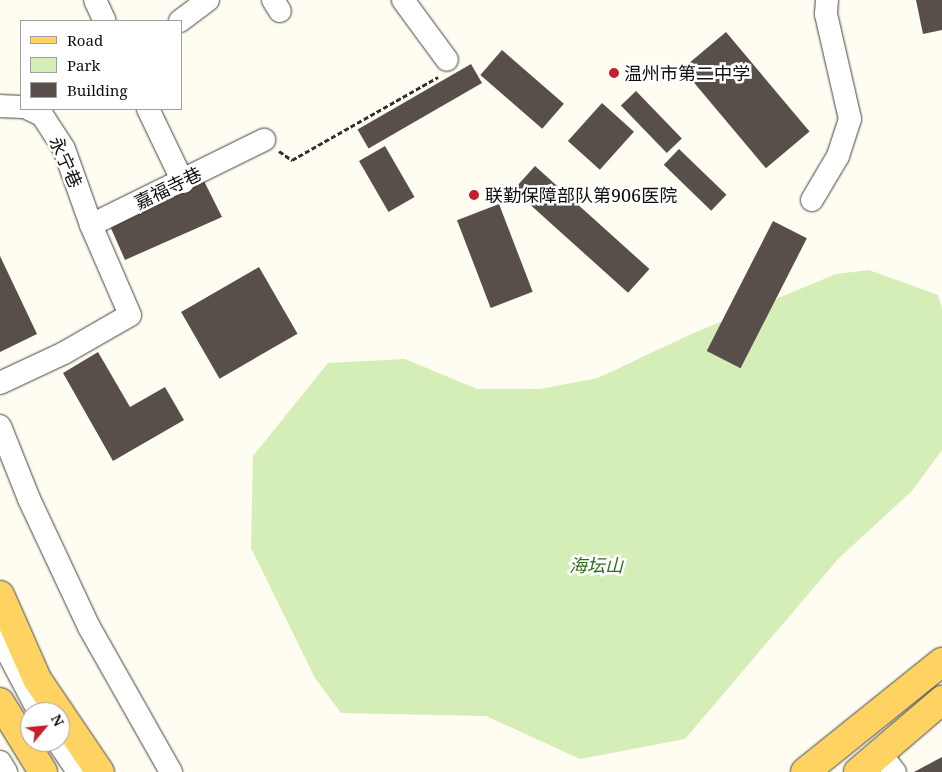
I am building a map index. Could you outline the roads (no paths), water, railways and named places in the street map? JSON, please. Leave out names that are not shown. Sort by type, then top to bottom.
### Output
[{"type":"main road","points":[[0,594],[37,679],[53,702]]},
{"type":"main road","points":[[805,772],[942,662]]},
{"type":"main road","points":[[858,772],[888,762],[942,700]]},
{"type":"main road","points":[[0,702],[43,772]]},
{"type":"main road","points":[[70,728],[100,772]]},
{"type":"street","points":[[95,0],[105,20]]},
{"type":"street","points":[[181,20],[208,0]]},
{"type":"street","points":[[402,0],[447,60]]},
{"type":"street","points":[[812,200],[838,156],[850,119],[826,14],[827,0]]},
{"type":"street","points":[[0,106],[20,107]]},
{"type":"street","name":"永宁巷","points":[[31,110],[42,115],[64,149],[91,225]]},
{"type":"street","points":[[148,110],[183,182]]},
{"type":"street","name":"嘉福寺巷","points":[[91,225],[183,182],[264,140]]},
{"type":"street","points":[[0,383],[64,353],[130,314],[91,225]]},
{"type":"street","points":[[0,426],[29,499],[89,627],[171,772]]},
{"type":"street","points":[[0,638],[34,702]]},
{"type":"street","points":[[0,670],[20,705]]},
{"type":"street","points":[[48,752],[61,772]]},
{"type":"street","points":[[65,752],[78,772]]},
{"type":"street","points":[[0,762],[6,772]]},
{"type":"place","name":"温州市第二中学","points":[[614,73]]},
{"type":"place","name":"联勤保障部队第906医院","points":[[474,195]]},
{"type":"park label","name":"海坛山","points":[[596,565]]}]
